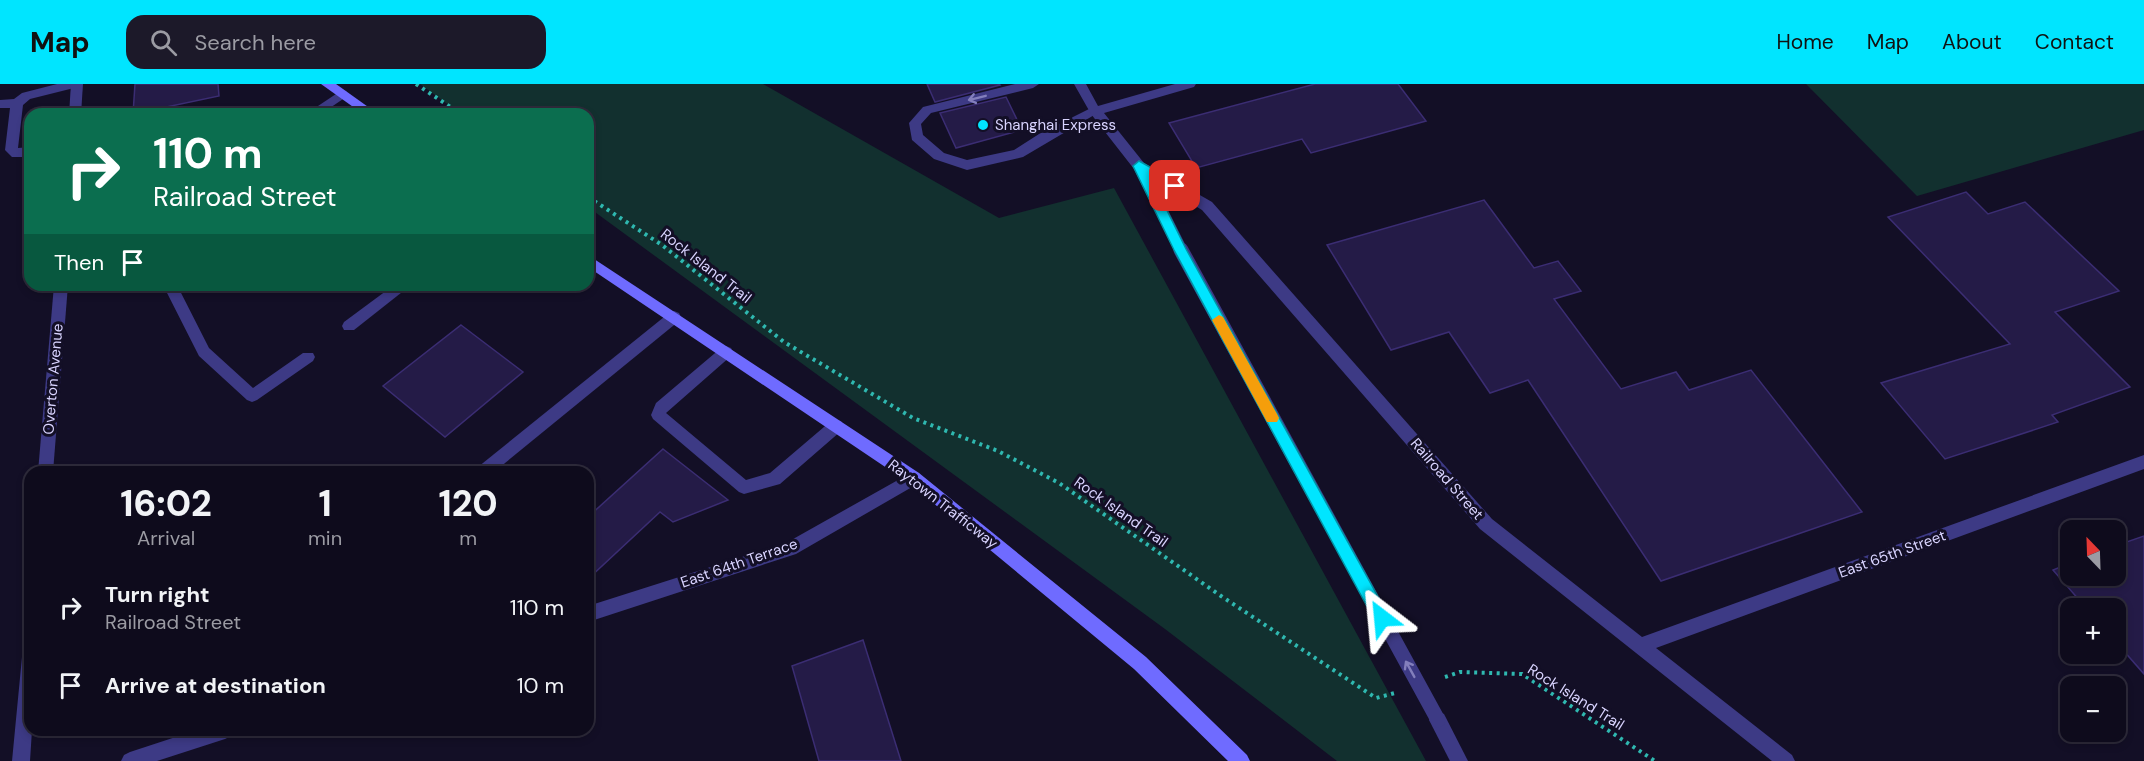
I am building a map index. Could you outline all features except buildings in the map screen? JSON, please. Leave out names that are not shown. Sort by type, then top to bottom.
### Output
[{"type":"main road","points":[[327,84],[363,108]]},
{"type":"main road","name":"Raytown Trafficway","points":[[594,264],[914,478],[1140,663],[1241,761]]},
{"type":"street","points":[[0,104],[17,102],[26,96],[75,84],[75,108]]},
{"type":"street","points":[[1034,84],[927,110],[915,123],[917,137],[939,156],[967,165],[1018,154],[1044,137],[1095,111],[1191,84]]},
{"type":"street","points":[[1080,84],[1095,111],[1139,166],[1180,250],[1459,761]]},
{"type":"street","points":[[321,108],[342,94]]},
{"type":"street","points":[[17,102],[10,150],[17,154],[24,153]]},
{"type":"street","name":"Railroad Street","points":[[1139,166],[1208,206],[1486,524],[1786,761]]},
{"type":"street","name":"Overton Avenue","points":[[46,466],[60,291]]},
{"type":"street","points":[[173,291],[204,352],[252,396],[308,357]]},
{"type":"street","points":[[349,326],[396,291]]},
{"type":"street","points":[[490,466],[674,317]]},
{"type":"street","points":[[726,352],[661,407],[658,415],[744,487],[775,479],[836,426]]},
{"type":"street","name":"East 65th Street","points":[[1640,646],[2144,462]]},
{"type":"street","name":"East 64th Terrace","points":[[594,612],[790,549],[914,478]]},
{"type":"street","points":[[21,761],[24,726]]},
{"type":"street","points":[[130,761],[207,736]]},
{"type":"path","points":[[416,84],[452,108]]},
{"type":"path","name":"Rock Island Trail","points":[[594,201],[662,245],[784,342],[913,418],[998,451],[1059,483],[1221,596],[1376,698],[1401,691]]},
{"type":"path","name":"Rock Island Trail","points":[[1441,679],[1460,672],[1522,674],[1654,760]]},
{"type":"green space","points":[[420,84],[763,84],[999,218],[1114,188],[1426,761],[1337,761],[1165,629],[594,211],[594,108],[453,108]]},
{"type":"green space","points":[[1806,84],[2144,84],[2144,130],[1917,196]]},
{"type":"slow traffic","points":[[1219,320],[1272,418]]},
{"type":"place","name":"Shanghai Express","points":[[983,125]]},
{"type":"route","points":[[1175,186],[1139,166],[1180,250],[1382,618]]}]
